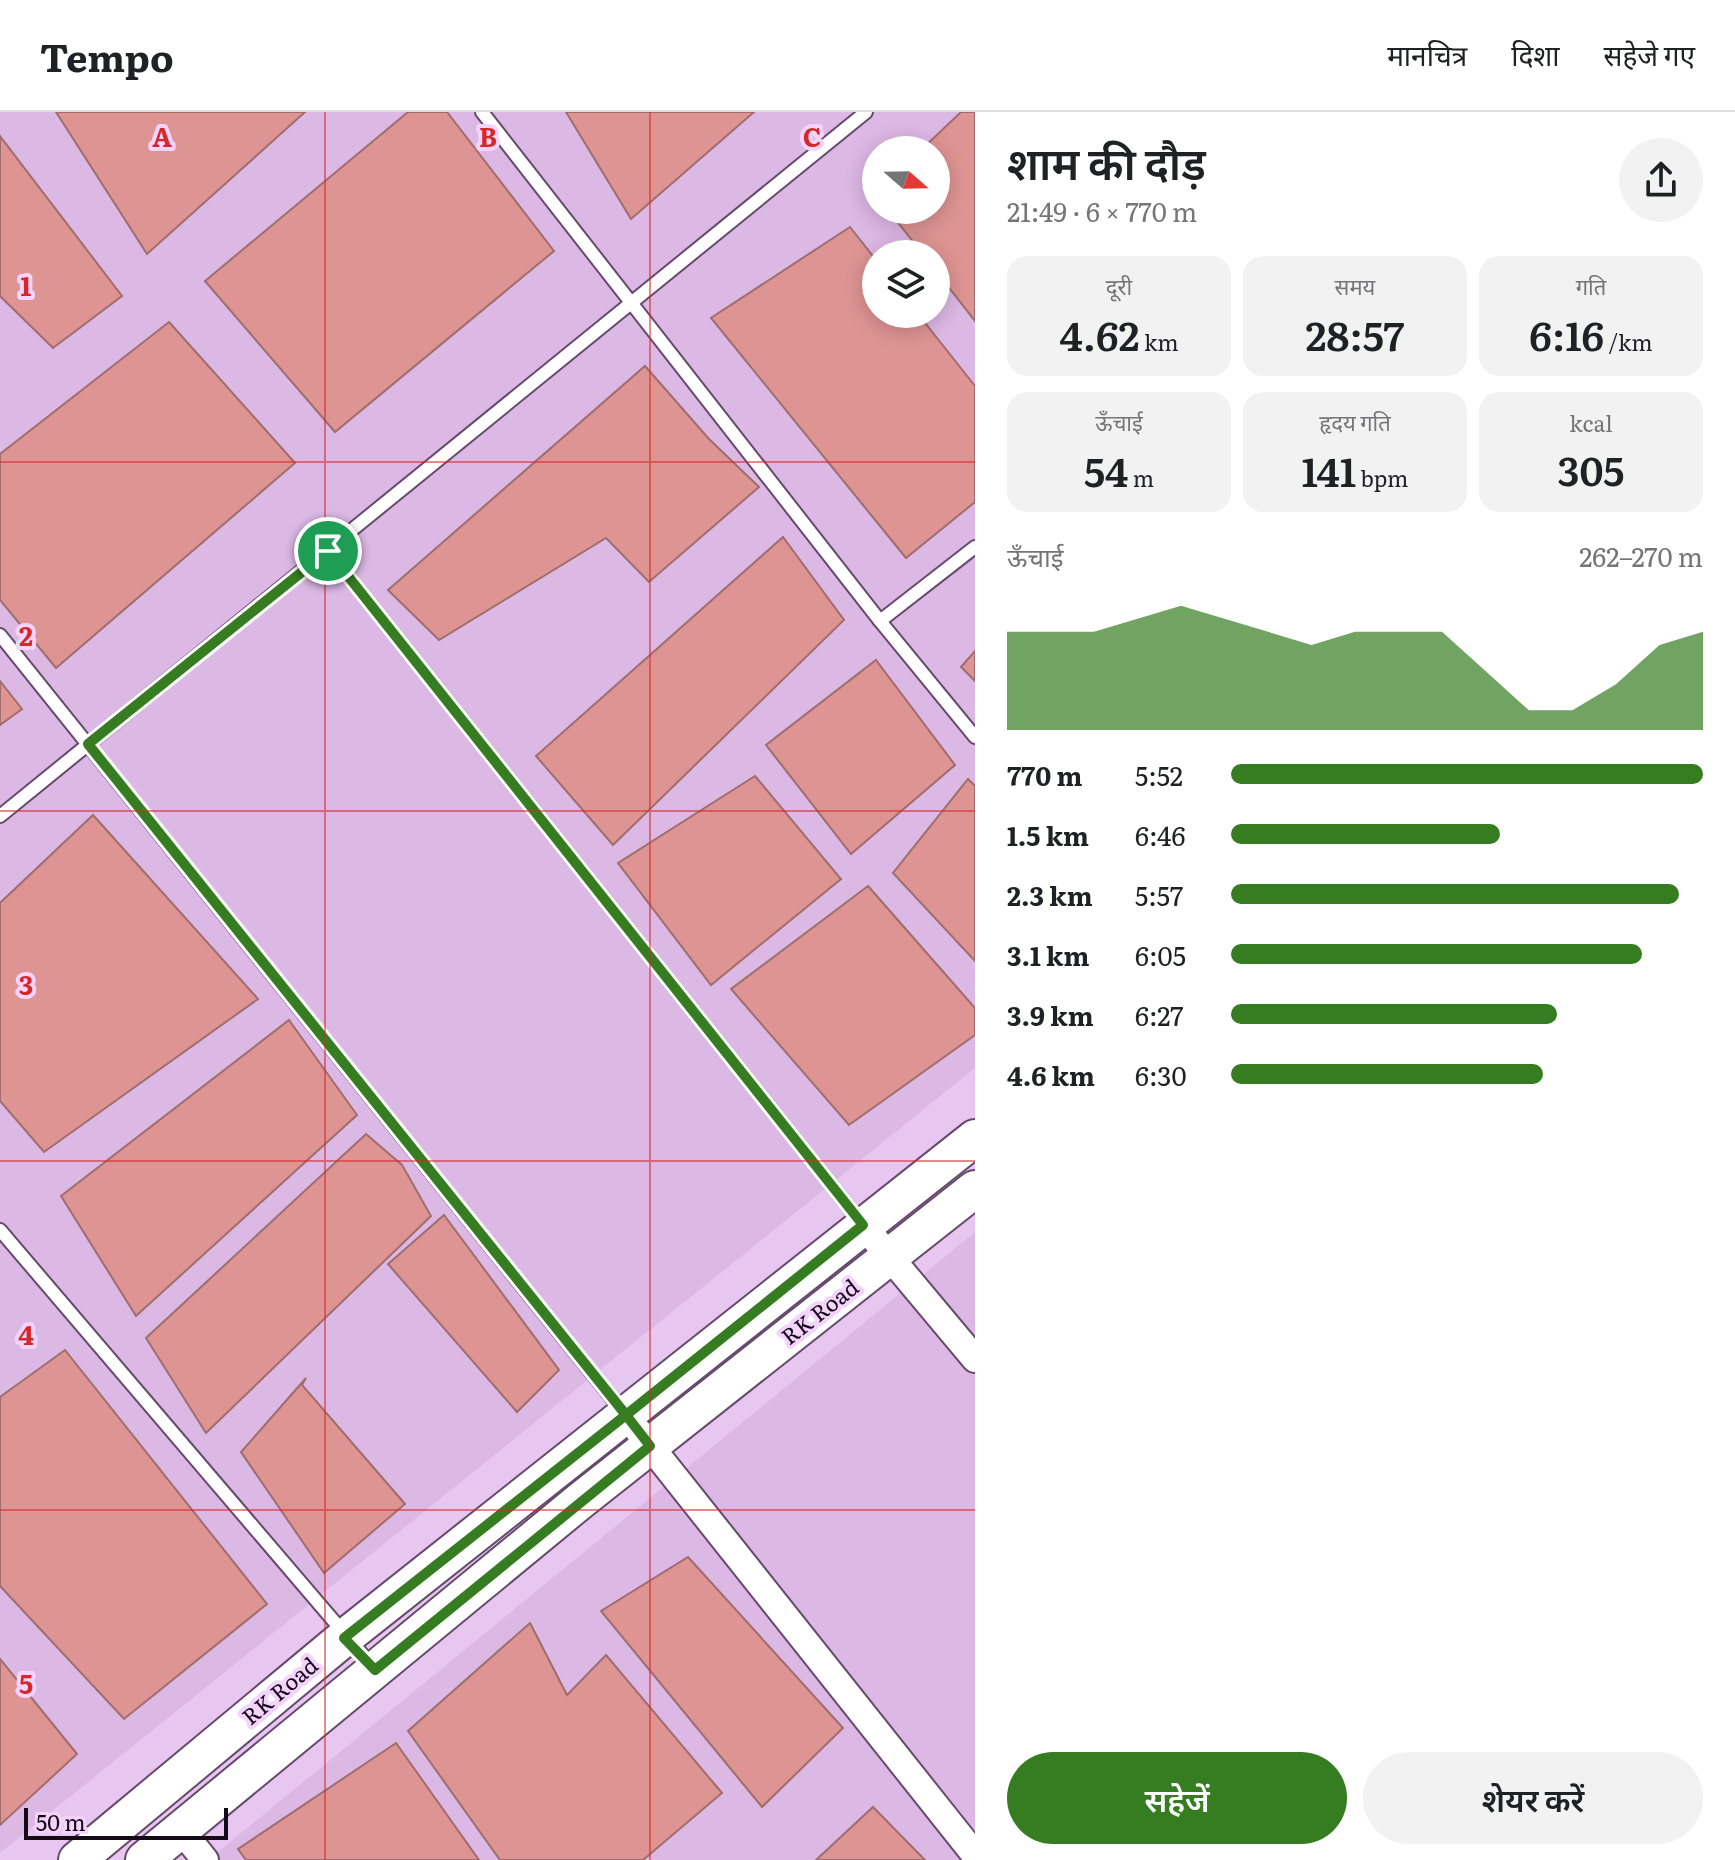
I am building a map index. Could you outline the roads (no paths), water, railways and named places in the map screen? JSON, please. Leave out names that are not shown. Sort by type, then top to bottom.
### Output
[{"type":"street","name":"RK Road","points":[[77,1860],[344,1638],[975,1138]]},
{"type":"street","name":"RK Road","points":[[144,1860],[650,1446],[975,1189]]},
{"type":"street","points":[[863,1225],[975,1359]]},
{"type":"street","points":[[626,1415],[975,1855]]},
{"type":"street","points":[[181,1830],[205,1860]]},
{"type":"lane","points":[[482,112],[880,621],[975,737]]},
{"type":"lane","points":[[0,816],[633,305],[866,112]]},
{"type":"lane","points":[[880,621],[975,547]]},
{"type":"lane","points":[[328,551],[863,1225]]},
{"type":"lane","points":[[0,635],[626,1415]]},
{"type":"lane","points":[[0,1230],[344,1638],[375,1670]]}]
